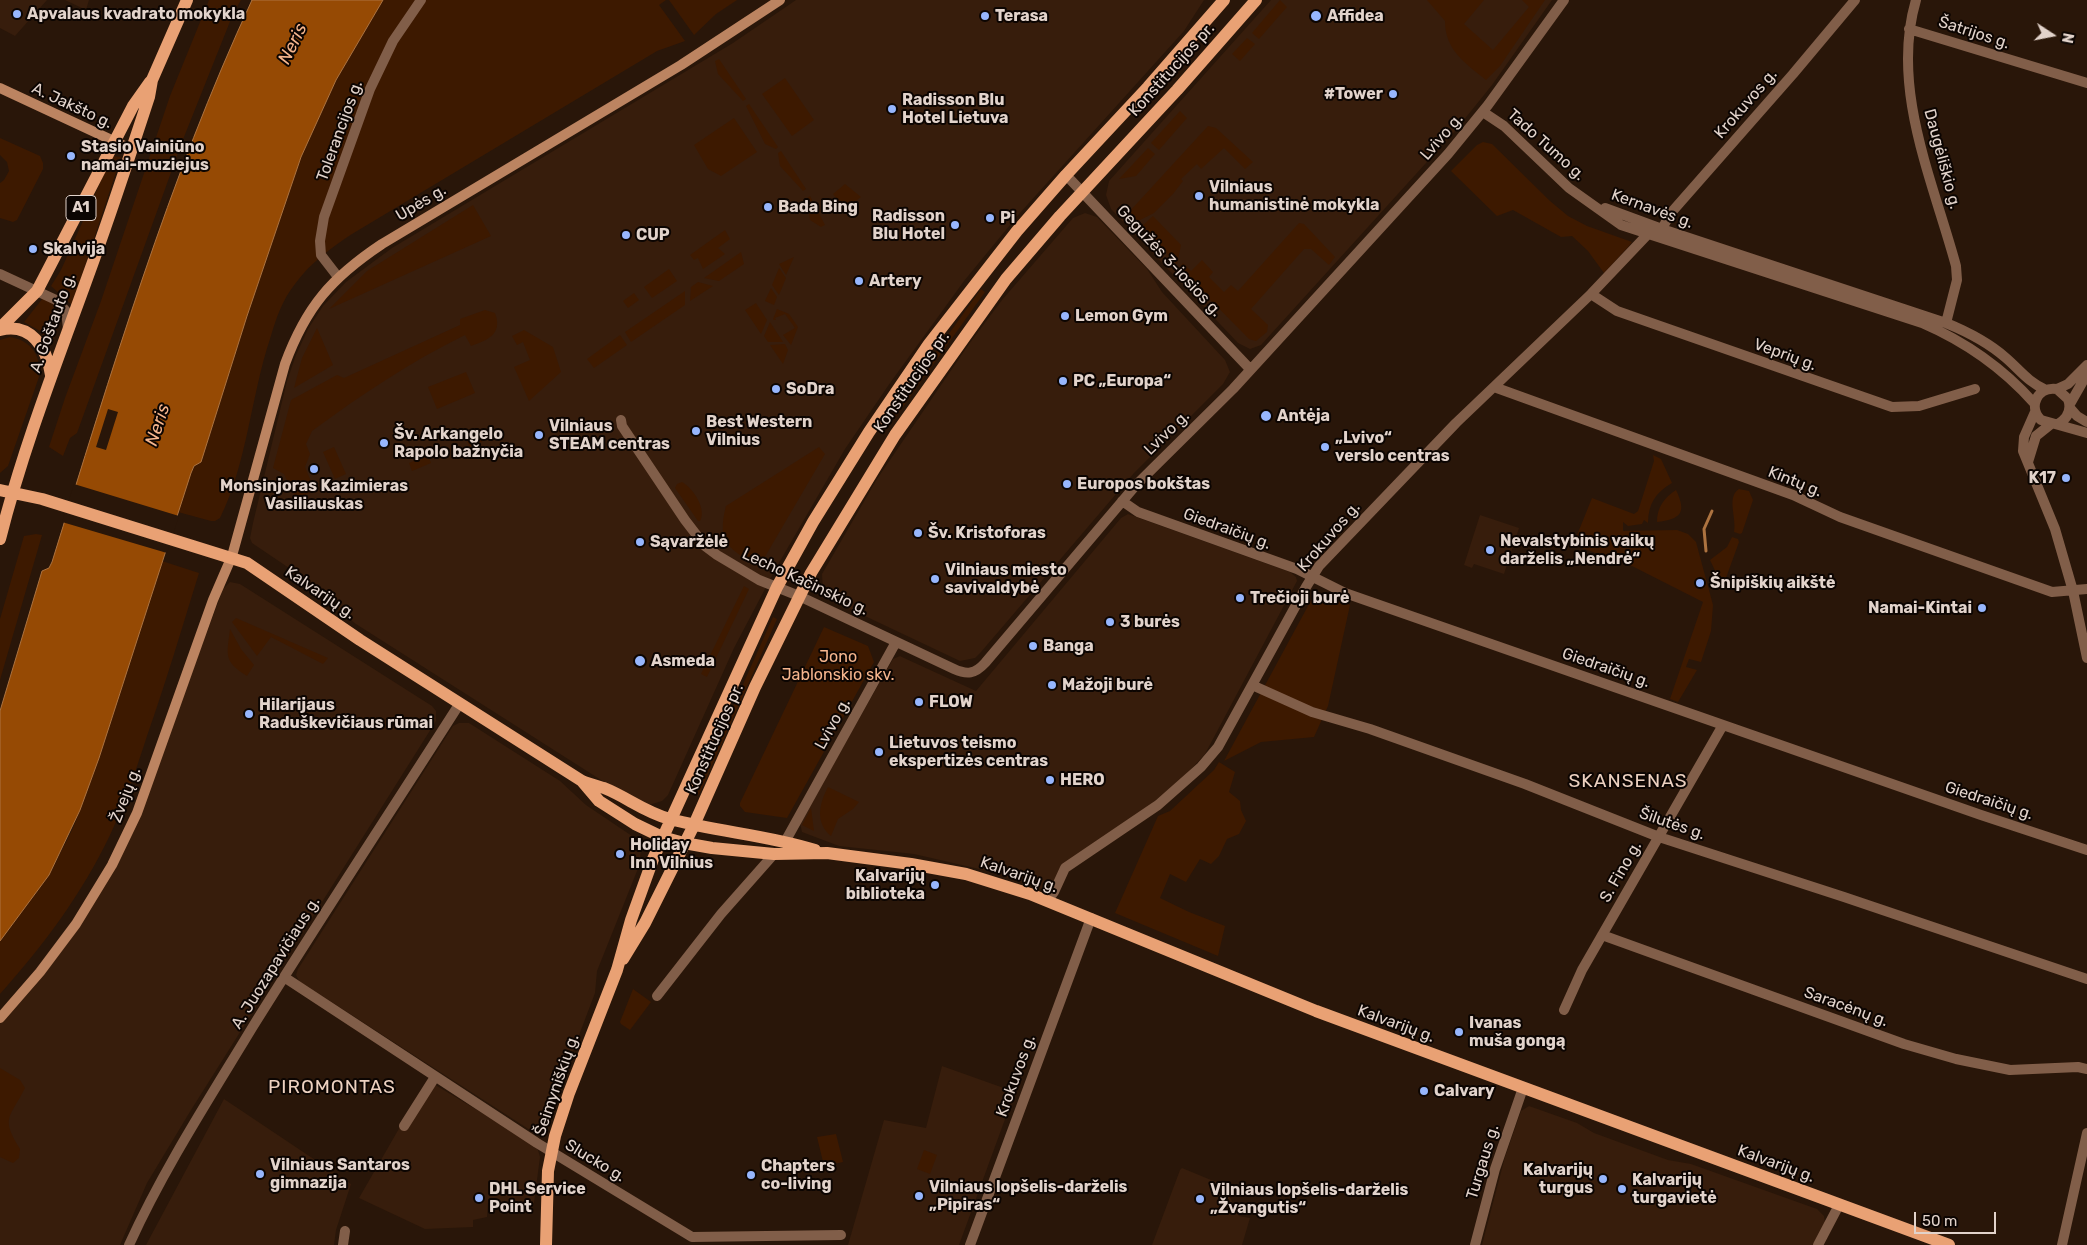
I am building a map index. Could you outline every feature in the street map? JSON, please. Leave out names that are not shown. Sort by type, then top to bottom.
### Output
[{"type":"main road","name":"A. Goštauto g.","points":[[6,491],[94,261],[152,80],[187,0]]},
{"type":"main road","name":"Konstitucijos pr.","points":[[662,838],[777,587],[869,432],[929,344],[993,260],[1066,175],[1148,88],[1224,0]]},
{"type":"main road","name":"Konstitucijos pr.","points":[[684,843],[694,825],[755,687],[810,573],[870,474],[922,396],[995,293],[1082,192],[1183,83],[1256,0]]},
{"type":"main road","name":"A. Goštauto g.","points":[[0,329],[37,291],[133,106],[152,80]]},
{"type":"main road","points":[[0,329],[16,329],[34,336],[45,351],[51,375]]},
{"type":"main road","name":"Kalvarijų g.","points":[[6,491],[42,499],[232,556],[251,566],[360,640],[460,702],[582,782],[599,801],[635,824],[662,838],[712,848],[774,854],[827,853],[911,864],[966,874],[1091,918],[1316,1011],[1949,1245]]},
{"type":"main road","name":"A1","points":[[0,538],[6,491]]},
{"type":"main road","name":"Kalvarijų g.","points":[[582,782],[605,789],[643,809],[670,819],[694,825],[786,840],[827,853]]},
{"type":"main road","name":"Šeimyniškių g.","points":[[546,1245],[547,1181],[552,1152],[566,1100],[617,970],[631,920],[662,838]]},
{"type":"main road","name":"Šeimyniškių g.","points":[[617,970],[645,923],[684,843]]},
{"type":"street","name":"Tolerancijos g.","points":[[338,277],[321,255],[320,241],[324,217],[374,81],[393,41],[420,0]]},
{"type":"street","name":"Upės g.","points":[[232,556],[277,388],[293,342],[316,302],[338,277],[355,262],[382,244],[681,65],[780,0]]},
{"type":"street","name":"Lvivo g.","points":[[786,840],[896,642],[963,673],[974,672],[985,664],[1122,501],[1250,369],[1442,161],[1483,112],[1564,0]]},
{"type":"street","name":"Krokuvos g.","points":[[1662,229],[1670,214],[1855,0]]},
{"type":"street","name":"Daugėliškio g.","points":[[1916,0],[1909,29],[1907,58],[1913,109],[1956,266],[1957,280],[1946,323]]},
{"type":"street","name":"Šatrijos g.","points":[[1909,29],[2087,83]]},
{"type":"street","name":"A. Jakšto g.","points":[[0,88],[131,149]]},
{"type":"street","name":"Tado Tumo g.","points":[[1483,112],[1504,126],[1569,188],[1589,202]]},
{"type":"street","name":"Gegužės 3-iosios g.","points":[[1066,175],[1250,369]]},
{"type":"street","name":"Kernavės g.","points":[[1589,202],[1662,229],[1946,323],[1983,340],[2007,358],[2029,381],[2065,395],[2077,416],[2087,422]]},
{"type":"street","name":"Kernavės g.","points":[[1589,202],[1620,225],[1922,323],[1949,335],[1993,363],[2035,407],[2041,420],[2087,432]]},
{"type":"street","name":"Krokuvos g.","points":[[1047,901],[1054,892],[1065,868],[1158,805],[1211,757],[1320,566],[1456,423],[1590,294],[1648,234]]},
{"type":"street","points":[[0,274],[62,304],[66,311],[68,329]]},
{"type":"street","name":"Veprių g.","points":[[1590,294],[1617,311],[1892,407],[1919,406],[1975,389]]},
{"type":"street","points":[[2087,365],[2068,384],[2039,395],[2023,443],[2023,451],[2055,529],[2073,591],[2087,658]]},
{"type":"street","points":[[2028,462],[2036,436],[2066,418],[2070,406],[2087,374]]},
{"type":"street","name":"Kintų g.","points":[[1494,387],[1793,495],[1840,517],[2052,592],[2087,589]]},
{"type":"street","name":"Lecho Kačinskio g.","points":[[620,420],[622,426],[685,520],[705,546],[727,562],[759,580],[799,596],[896,642]]},
{"type":"street","name":"Giedraičių g.","points":[[1122,501],[1138,512],[1297,570],[1345,593],[1981,815],[2087,850]]},
{"type":"street","name":"Žvejų g.","points":[[0,1018],[40,972],[76,924],[126,836],[146,788],[213,600],[232,556]]},
{"type":"street","name":"Šilutės g.","points":[[1252,685],[1312,712],[1370,729],[1525,784],[1659,837],[2087,979]]},
{"type":"street","name":"A. Juozapavičiaus g.","points":[[129,1245],[168,1170],[284,977],[460,702]]},
{"type":"street","name":"S. Fino g.","points":[[1564,1010],[1582,970],[1724,725]]},
{"type":"street","points":[[657,996],[721,914],[774,854]]},
{"type":"street","name":"Krokuvos g.","points":[[970,1245],[1091,918]]},
{"type":"street","name":"Saracėnų g.","points":[[1602,935],[1901,1044],[1947,1057],[2010,1070],[2087,1068]]},
{"type":"street","name":"Slucko g.","points":[[284,977],[552,1152],[692,1237],[841,1235]]},
{"type":"street","points":[[404,1126],[435,1077]]},
{"type":"street","name":"Turgaus g.","points":[[1475,1245],[1495,1169],[1523,1088]]},
{"type":"street","points":[[2062,1245],[2087,1133]]},
{"type":"street","points":[[1818,1245],[1839,1205]]},
{"type":"street","points":[[343,1245],[345,1231]]},
{"type":"shaded area","name":"Apvalaus kvadrato mokykla","points":[[0,0],[47,0],[15,36],[0,28]]},
{"type":"shaded area","name":"Apvalaus kvadrato mokykla","points":[[65,0],[89,0],[86,10]]},
{"type":"shaded area","points":[[796,0],[1204,0],[1184,31],[1019,214],[964,281],[890,383],[845,449],[776,568],[734,648],[668,795],[662,801],[649,805],[623,794],[356,624],[342,613],[326,593],[252,543],[250,538],[287,381],[296,355],[308,329],[323,306],[346,282],[392,248],[733,43]]},
{"type":"shaded area","points":[[1271,0],[1552,0],[1492,85],[1455,131],[1261,345],[1250,349],[1238,343],[1111,209],[1106,195],[1109,181]]},
{"type":"shaded area","points":[[1085,213],[1097,217],[1147,269],[1162,292],[1225,360],[1230,372],[1223,384],[1134,473],[981,652],[975,658],[960,661],[829,599],[823,592],[822,574],[877,479],[969,344],[1002,300],[1073,218]]},
{"type":"shaded area","points":[[1128,514],[1290,572],[1296,577],[1297,581],[1205,754],[1183,778],[1146,808],[1062,866],[1050,892],[988,871],[914,854],[839,846],[802,832],[800,823],[893,659],[900,656],[976,691],[1121,518]]},
{"type":"shaded area","name":"Nevalstybinis vaikų darželis „Nendrė“","points":[[1480,515],[1519,528],[1504,574],[1474,564],[1472,568],[1464,565]]},
{"type":"shaded area","points":[[230,582],[240,584],[432,706],[436,711],[436,721],[191,1110],[147,1183],[120,1245],[0,1245],[0,1023],[29,992],[132,833],[223,589]]},
{"type":"shaded area","points":[[459,723],[469,723],[560,781],[586,805],[632,836],[641,849],[639,866],[597,971],[595,993],[545,1125],[539,1130],[530,1130],[299,981],[296,975],[298,969],[453,726]]},
{"type":"shaded area","name":"Vilniaus lopšelis-darželis „Pipiras“","points":[[942,1066],[1015,1092],[959,1245],[848,1245],[884,1120],[926,1128]]},
{"type":"shaded area","points":[[427,1080],[534,1144],[540,1157],[534,1203],[488,1203],[487,1217],[473,1220],[473,1227],[425,1229],[359,1198]]},
{"type":"shaded area","name":"Vilniaus Santaros gimnazija","points":[[224,1099],[351,1184],[336,1230],[334,1245],[146,1245]]},
{"type":"shaded area","name":"Kalvarijų turgavietė","points":[[1529,1106],[1577,1123],[1594,1133],[1668,1160],[1691,1164],[1817,1209],[1824,1216],[1825,1223],[1816,1245],[1482,1245],[1505,1157],[1521,1111]]},
{"type":"shaded area","name":"Vilniaus lopšelis-darželis „Žvangutis“","points":[[1182,1168],[1223,1183],[1239,1216],[1250,1218],[1242,1245],[1152,1245]]},
{"type":"green space","points":[[209,0],[241,0],[233,14],[182,142],[77,433],[70,438],[63,456],[49,447],[101,301],[170,96]]},
{"type":"green space","points":[[383,0],[666,0],[659,5],[685,41],[657,51],[352,234],[314,263],[290,290],[277,317],[258,383],[237,475],[220,518],[211,521],[178,512],[189,476],[196,465],[201,462],[247,316],[301,157],[336,80]]},
{"type":"green space","points":[[669,0],[737,0],[716,14],[694,35]]},
{"type":"green space","points":[[1280,0],[1287,7],[1259,39],[1252,33]]},
{"type":"green space","points":[[1427,0],[1484,0],[1464,24],[1493,50],[1529,7],[1522,0],[1545,0],[1500,66],[1486,80],[1464,62],[1452,48],[1448,40],[1445,21]]},
{"type":"green space","points":[[1247,38],[1255,44],[1240,61],[1232,54]]},
{"type":"green space","points":[[719,59],[746,99],[743,101],[718,74],[715,61]]},
{"type":"green space","points":[[785,78],[814,120],[792,136],[762,94]]},
{"type":"green space","points":[[749,104],[778,147],[776,149],[765,144],[746,106]]},
{"type":"green space","points":[[1180,111],[1187,118],[1159,150],[1151,143]]},
{"type":"green space","points":[[734,118],[757,152],[721,176],[708,169],[694,145]]},
{"type":"green space","points":[[1208,126],[1216,128],[1253,162],[1245,169],[1224,148],[1201,169],[1197,164],[1181,179],[1183,181],[1173,194],[1154,213],[1136,222],[1129,212]]},
{"type":"green space","points":[[0,138],[40,156],[43,163],[43,169],[17,220],[13,222],[0,218],[0,183],[9,171],[7,162],[0,155]]},
{"type":"green space","points":[[1483,142],[1492,144],[1568,216],[1587,226],[1632,242],[1604,273],[1588,251],[1572,236],[1561,237],[1513,210],[1497,216],[1451,171],[1477,145]]},
{"type":"green space","points":[[1148,148],[1155,154],[1136,176],[1119,179]]},
{"type":"green space","points":[[781,151],[806,189],[803,191],[780,166],[778,153]]},
{"type":"green space","points":[[112,156],[121,157],[72,305],[51,286],[61,270]]},
{"type":"green space","points":[[845,184],[861,197],[845,209],[833,194]]},
{"type":"green space","points":[[810,196],[825,225],[821,227],[810,220],[807,198]]},
{"type":"green space","points":[[473,205],[491,236],[329,309],[367,271]]},
{"type":"green space","points":[[1153,216],[1181,245],[1177,264],[1141,227]]},
{"type":"green space","points":[[1299,223],[1304,224],[1335,257],[1329,265],[1311,249],[1304,249],[1251,309],[1268,325],[1267,332],[1256,341],[1249,339],[1179,268],[1183,263],[1191,271],[1202,260],[1213,272],[1209,277],[1224,292],[1231,285],[1238,291]]},
{"type":"green space","points":[[725,230],[730,239],[718,248],[725,254],[703,269],[698,258],[694,260],[690,255]]},
{"type":"green space","points":[[741,252],[744,264],[719,281],[704,278]]},
{"type":"green space","points":[[794,257],[786,275],[779,264]]},
{"type":"green space","points":[[779,268],[786,278],[779,295],[772,285]]},
{"type":"green space","points":[[669,269],[677,281],[652,298],[644,287]]},
{"type":"green space","points":[[698,282],[713,286],[690,301],[691,287]]},
{"type":"green space","points":[[771,288],[777,297],[774,305],[765,301]]},
{"type":"green space","points":[[981,289],[985,292],[895,418],[890,416]]},
{"type":"green space","points":[[685,291],[685,305],[631,342],[625,332]]},
{"type":"green space","points":[[634,293],[639,300],[628,308],[623,301]]},
{"type":"green space","points":[[43,298],[60,309],[62,315],[51,346],[40,331],[24,322]]},
{"type":"green space","points":[[756,303],[767,320],[761,334],[745,310]]},
{"type":"green space","points":[[777,309],[789,314],[798,327],[791,345],[783,335],[795,328],[785,314],[775,318],[776,320],[773,319]]},
{"type":"green space","points":[[485,310],[495,313],[497,320],[495,331],[488,338],[471,346],[465,335],[445,345],[386,380],[312,431],[306,444],[310,454],[305,467],[315,491],[301,497],[294,495],[284,474],[273,468],[291,400],[337,375],[344,378],[460,325],[460,319]]},
{"type":"green space","points":[[770,322],[783,342],[768,342],[764,336]]},
{"type":"green space","points":[[317,328],[333,365],[294,388],[302,358]]},
{"type":"green space","points":[[524,330],[553,347],[561,372],[529,401],[514,367],[530,360],[523,342],[517,345],[512,336]]},
{"type":"green space","points":[[620,335],[627,345],[594,368],[587,359]]},
{"type":"green space","points":[[10,337],[23,341],[32,349],[38,360],[40,374],[8,466],[0,473],[0,340]]},
{"type":"green space","points":[[785,344],[788,350],[783,364],[770,345]]},
{"type":"green space","points":[[466,372],[475,393],[437,409],[428,387]]},
{"type":"green space","points":[[487,431],[490,438],[470,447],[466,440]]},
{"type":"green space","points":[[334,447],[346,474],[335,479],[323,452]]},
{"type":"green space","points":[[819,447],[825,454],[759,567],[733,550],[724,537],[723,519],[726,506]]},
{"type":"green space","points":[[428,455],[431,463],[412,471],[409,463]]},
{"type":"green space","points":[[1653,455],[1661,459],[1672,483],[1661,490],[1651,504],[1648,523],[1644,520],[1642,524],[1628,526],[1623,522],[1623,531],[1677,530],[1688,534],[1696,542],[1713,605],[1711,631],[1701,662],[1689,659],[1686,667],[1697,670],[1678,702],[1670,699],[1703,602],[1630,565],[1573,545],[1592,498],[1634,514],[1638,511],[1654,461]]},
{"type":"green space","points":[[682,482],[698,499],[702,511],[700,521],[698,521],[675,488],[677,484]]},
{"type":"green space","points":[[1739,489],[1749,491],[1753,500],[1742,533],[1740,534],[1734,532],[1732,502],[1735,493]]},
{"type":"green space","points":[[1676,490],[1681,504],[1680,514],[1672,519],[1657,522],[1658,512],[1662,503]]},
{"type":"green space","points":[[42,535],[0,680],[0,619],[24,536]]},
{"type":"green space","points":[[1732,537],[1738,539],[1739,542],[1723,582],[1719,579],[1710,560],[1727,547]]},
{"type":"green space","points":[[162,561],[199,573],[161,695],[125,799],[99,857],[74,899],[61,919],[0,994],[0,941],[49,875],[73,828],[99,758]]},
{"type":"green space","points":[[744,586],[749,589],[707,677],[701,674]]},
{"type":"green space","points":[[1318,592],[1350,605],[1328,706],[1314,737],[1261,742],[1224,761],[1315,593]]},
{"type":"green space","points":[[773,617],[777,619],[699,795],[695,792]]},
{"type":"green space","points":[[236,618],[328,658],[323,664],[271,637],[257,656],[232,622]]},
{"type":"green space","name":"Jono Jablonskio skv.","points":[[824,627],[868,646],[874,662],[787,818],[745,812],[740,803]]},
{"type":"green space","points":[[230,629],[241,649],[254,665],[247,676],[234,666],[228,657]]},
{"type":"green space","points":[[1219,762],[1235,772],[1229,792],[1240,801],[1241,810],[1246,821],[1239,834],[1227,839],[1219,856],[1211,864],[1200,859],[1186,882],[1170,874],[1160,898],[1225,926],[1218,956],[1115,913],[1158,816],[1170,811],[1214,770]]},
{"type":"green space","points":[[828,787],[859,802],[853,809],[838,819],[831,836],[823,825],[820,813],[822,800]]},
{"type":"green space","points":[[811,808],[814,831],[802,825]]},
{"type":"green space","points":[[633,989],[651,1002],[630,1030],[620,1022]]},
{"type":"green space","points":[[0,1068],[20,1080],[25,1088],[9,1118],[10,1130],[20,1149],[19,1158],[13,1163],[0,1157]]},
{"type":"green space","points":[[836,1134],[843,1162],[824,1166],[817,1137]]},
{"type":"green space","points":[[924,1150],[937,1155],[930,1174],[917,1169]]},
{"type":"water","name":"Neris","points":[[252,0],[383,0],[336,80],[301,157],[247,316],[201,462],[194,466],[191,473],[99,758],[80,810],[49,875],[0,941],[0,711],[42,571],[49,568],[52,562],[119,349],[167,208],[222,68]]},
{"type":"pier","points":[[108,409],[118,412],[106,450],[96,447]]},
{"type":"pier","points":[[74,484],[179,516],[167,553],[62,522]]},
{"type":"waterway","points":[[1706,551],[1704,529],[1712,511]]},
{"type":"place","name":"Apvalaus kvadrato mokykla","points":[[17,14]]},
{"type":"place","name":"Terasa","points":[[985,16]]},
{"type":"place","name":"Affidea","points":[[1316,16]]},
{"type":"place","name":"#Tower","points":[[1393,94]]},
{"type":"place","name":"Radisson Blu Hotel Lietuva","points":[[892,109]]},
{"type":"place","name":"Stasio Vainiūno namai-muziejus","points":[[71,156]]},
{"type":"place","name":"Vilniaus humanistinė mokykla","points":[[1199,196]]},
{"type":"place","name":"Bada Bing","points":[[768,207]]},
{"type":"place","name":"Pi","points":[[990,218]]},
{"type":"place","name":"Radisson Blu Hotel","points":[[955,225]]},
{"type":"place","name":"CUP","points":[[626,235]]},
{"type":"place","name":"Skalvija","points":[[33,249]]},
{"type":"place","name":"Artery","points":[[859,281]]},
{"type":"place","name":"Lemon Gym","points":[[1065,316]]},
{"type":"place","name":"PC „Europa“","points":[[1063,381]]},
{"type":"place","name":"SoDra","points":[[776,389]]},
{"type":"place","name":"Antėja","points":[[1266,416]]},
{"type":"place","name":"Best Western Vilnius","points":[[696,431]]},
{"type":"place","name":"Vilniaus STEAM centras","points":[[539,435]]},
{"type":"place","name":"Šv. Arkangelo Rapolo bažnyčia","points":[[384,443]]},
{"type":"place","name":"„Lvivo“ verslo centras","points":[[1325,447]]},
{"type":"place","name":"Monsinjoras Kazimieras Vasiliauskas","points":[[314,469]]},
{"type":"place","name":"K17","points":[[2066,478]]},
{"type":"place","name":"Europos bokštas","points":[[1067,484]]},
{"type":"place","name":"Šv. Kristoforas","points":[[918,533]]},
{"type":"place","name":"Sąvaržėlė","points":[[640,542]]},
{"type":"place","name":"Nevalstybinis vaikų darželis „Nendrė“","points":[[1490,550]]},
{"type":"place","name":"Vilniaus miesto savivaldybė","points":[[935,579]]},
{"type":"place","name":"Šnipiškių aikštė","points":[[1700,583]]},
{"type":"place","name":"Trečioji burė","points":[[1240,598]]},
{"type":"place","name":"Namai-Kintai","points":[[1982,608]]},
{"type":"place","name":"3 burės","points":[[1110,622]]},
{"type":"place","name":"Banga","points":[[1033,646]]},
{"type":"place","name":"Asmeda","points":[[640,661]]},
{"type":"place","name":"Mažoji burė","points":[[1052,685]]},
{"type":"place","name":"FLOW","points":[[919,702]]},
{"type":"place","name":"Hilarijaus Raduškevičiaus rūmai","points":[[249,714]]},
{"type":"place","name":"Lietuvos teismo ekspertizės centras","points":[[879,752]]},
{"type":"place","name":"HERO","points":[[1050,780]]},
{"type":"place","name":"Holiday Inn Vilnius","points":[[620,854]]},
{"type":"place","name":"Kalvarijų biblioteka","points":[[935,885]]},
{"type":"place","name":"Ivanas muša gongą","points":[[1459,1032]]},
{"type":"place","name":"Calvary","points":[[1424,1091]]},
{"type":"place","name":"Vilniaus Santaros gimnazija","points":[[260,1174]]},
{"type":"place","name":"Chapters co-living","points":[[751,1175]]},
{"type":"place","name":"Kalvarijų turgus","points":[[1603,1179]]},
{"type":"place","name":"Kalvarijų turgavietė","points":[[1622,1189]]},
{"type":"place","name":"Vilniaus lopšelis-darželis „Pipiras“","points":[[919,1196]]},
{"type":"place","name":"DHL Service Point","points":[[479,1198]]},
{"type":"place","name":"Vilniaus lopšelis-darželis „Žvangutis“","points":[[1200,1199]]},
{"type":"district","name":"SKANSENAS","points":[[1628,782]]},
{"type":"district","name":"PIROMONTAS","points":[[332,1088]]}]
